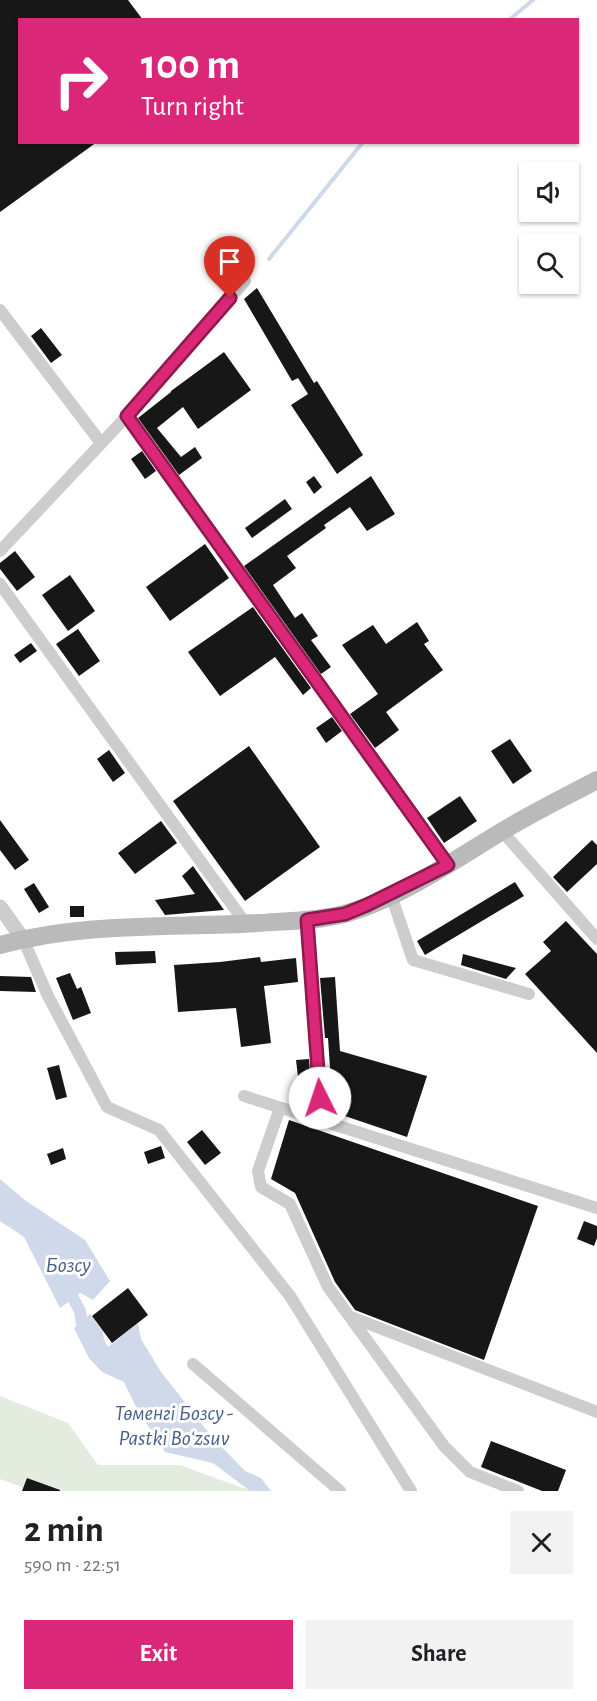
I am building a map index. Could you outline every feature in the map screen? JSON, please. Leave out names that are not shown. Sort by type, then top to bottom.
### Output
[{"type":"main road","points":[[0,945],[76,930],[246,924],[307,920],[345,914],[391,895],[448,865],[502,831],[597,780]]},
{"type":"street","points":[[0,551],[127,416],[245,282]]},
{"type":"street","points":[[0,310],[101,443]]},
{"type":"street","points":[[127,416],[448,865]]},
{"type":"street","points":[[0,584],[246,924]]},
{"type":"street","points":[[502,831],[597,939]]},
{"type":"street","points":[[391,895],[413,960],[529,994]]},
{"type":"street","points":[[0,907],[22,939],[48,996],[107,1107],[159,1130],[290,1296],[411,1491]]},
{"type":"street","points":[[307,920],[322,1120]]},
{"type":"street","points":[[244,1096],[597,1208]]},
{"type":"street","points":[[280,1108],[258,1171],[261,1187],[290,1204],[328,1287],[444,1446],[470,1472],[518,1491]]},
{"type":"street","points":[[350,1317],[597,1412]]},
{"type":"street","points":[[193,1364],[340,1491]]},
{"type":"shaded area","points":[[0,1396],[68,1423],[98,1465],[180,1465],[251,1491],[32,1491],[0,1479]]},
{"type":"water","name":"Бозсу","points":[[0,1179],[26,1201],[85,1240],[110,1281],[93,1300],[80,1293],[60,1308],[24,1237],[0,1221]]},
{"type":"water","name":"Төменгі Бозсу - Pastki Boʻzsuv","points":[[90,1314],[103,1332],[108,1347],[138,1323],[141,1339],[161,1372],[212,1437],[245,1471],[261,1478],[271,1491],[250,1491],[213,1463],[165,1452],[137,1409],[124,1382],[102,1372],[89,1358],[74,1328]]},
{"type":"building","points":[[0,0],[128,0],[142,18],[18,18],[18,144],[94,144],[0,212]]},
{"type":"building","points":[[257,288],[314,383],[317,381],[363,455],[337,474],[291,405],[308,394],[298,378],[292,381],[244,299]]},
{"type":"building","points":[[41,328],[62,355],[51,363],[31,336]]},
{"type":"building","points":[[224,352],[251,390],[198,429],[183,407],[157,428],[181,457],[195,447],[202,458],[179,475],[138,418]]},
{"type":"building","points":[[142,451],[156,471],[145,479],[131,459]]},
{"type":"building","points":[[314,476],[322,487],[314,494],[306,482]]},
{"type":"building","points":[[371,476],[395,514],[367,531],[350,507],[324,525],[326,528],[287,556],[296,568],[273,585],[295,618],[302,613],[318,636],[311,640],[331,667],[321,674],[244,566]]},
{"type":"building","points":[[285,499],[292,509],[252,538],[245,528]]},
{"type":"building","points":[[205,544],[229,578],[170,621],[146,587]]},
{"type":"building","points":[[15,551],[35,577],[17,591],[0,569],[0,563]]},
{"type":"building","points":[[70,575],[95,611],[68,631],[42,595]]},
{"type":"building","points":[[253,607],[311,688],[303,695],[275,657],[220,696],[188,652]]},
{"type":"building","points":[[417,622],[429,641],[424,644],[443,670],[386,712],[399,730],[375,748],[350,714],[378,694],[342,645],[373,625],[386,644]]},
{"type":"building","points":[[78,629],[100,661],[79,676],[56,644]]},
{"type":"building","points":[[31,643],[37,651],[20,663],[14,655]]},
{"type":"building","points":[[332,717],[342,731],[326,743],[316,728]]},
{"type":"building","points":[[510,739],[532,771],[513,784],[491,751]]},
{"type":"building","points":[[249,746],[320,847],[245,901],[173,801]]},
{"type":"building","points":[[109,750],[125,773],[113,782],[97,759]]},
{"type":"building","points":[[460,796],[477,821],[444,843],[427,818]]},
{"type":"building","points":[[0,820],[29,860],[15,870],[0,850]]},
{"type":"building","points":[[161,821],[177,843],[135,874],[118,853]]},
{"type":"building","points":[[592,840],[597,845],[597,864],[567,892],[553,877]]},
{"type":"building","points":[[193,866],[224,910],[165,915],[155,900],[195,894],[182,876]]},
{"type":"building","points":[[515,882],[524,896],[425,955],[417,941]]},
{"type":"building","points":[[34,883],[49,907],[39,913],[24,889]]},
{"type":"building","points":[[70,906],[84,906],[84,917],[70,917]]},
{"type":"building","points":[[566,921],[597,954],[597,1053],[525,974],[551,951],[543,942]]},
{"type":"building","points":[[155,951],[156,963],[116,965],[115,952]]},
{"type":"building","points":[[463,954],[516,968],[506,979],[461,965]]},
{"type":"building","points":[[260,957],[261,962],[296,958],[298,982],[264,986],[271,1043],[241,1047],[236,1008],[178,1012],[174,965]]},
{"type":"building","points":[[70,973],[77,989],[81,987],[91,1013],[73,1020],[56,978]]},
{"type":"building","points":[[0,976],[31,977],[36,992],[0,991]]},
{"type":"building","points":[[335,977],[340,1051],[427,1076],[407,1137],[333,1112],[328,1038],[325,1038],[320,978]]},
{"type":"building","points":[[309,1059],[311,1084],[299,1085],[296,1060]]},
{"type":"building","points":[[59,1065],[67,1097],[56,1100],[47,1068]]},
{"type":"building","points":[[289,1120],[538,1206],[484,1360],[355,1310],[335,1282],[295,1193],[271,1179]]},
{"type":"building","points":[[202,1130],[221,1153],[205,1165],[187,1142]]},
{"type":"building","points":[[161,1146],[165,1158],[148,1164],[144,1152]]},
{"type":"building","points":[[63,1148],[66,1159],[51,1165],[47,1154]]},
{"type":"building","points":[[584,1221],[597,1226],[594,1246],[577,1239]]},
{"type":"building","points":[[128,1288],[148,1315],[112,1343],[92,1316]]},
{"type":"building","points":[[491,1441],[566,1470],[558,1491],[542,1491],[481,1467]]},
{"type":"building","points":[[27,1478],[60,1490],[60,1491],[22,1491]]},
{"type":"waterway","points":[[511,18],[533,0]]},
{"type":"waterway","points":[[269,259],[361,144]]},
{"type":"waterway","name":"Бозсу","points":[[66,1285],[80,1311],[83,1331],[86,1334]]},
{"type":"route","points":[[230,298],[127,416],[448,865],[391,895],[345,914],[307,920],[320,1098]]}]
